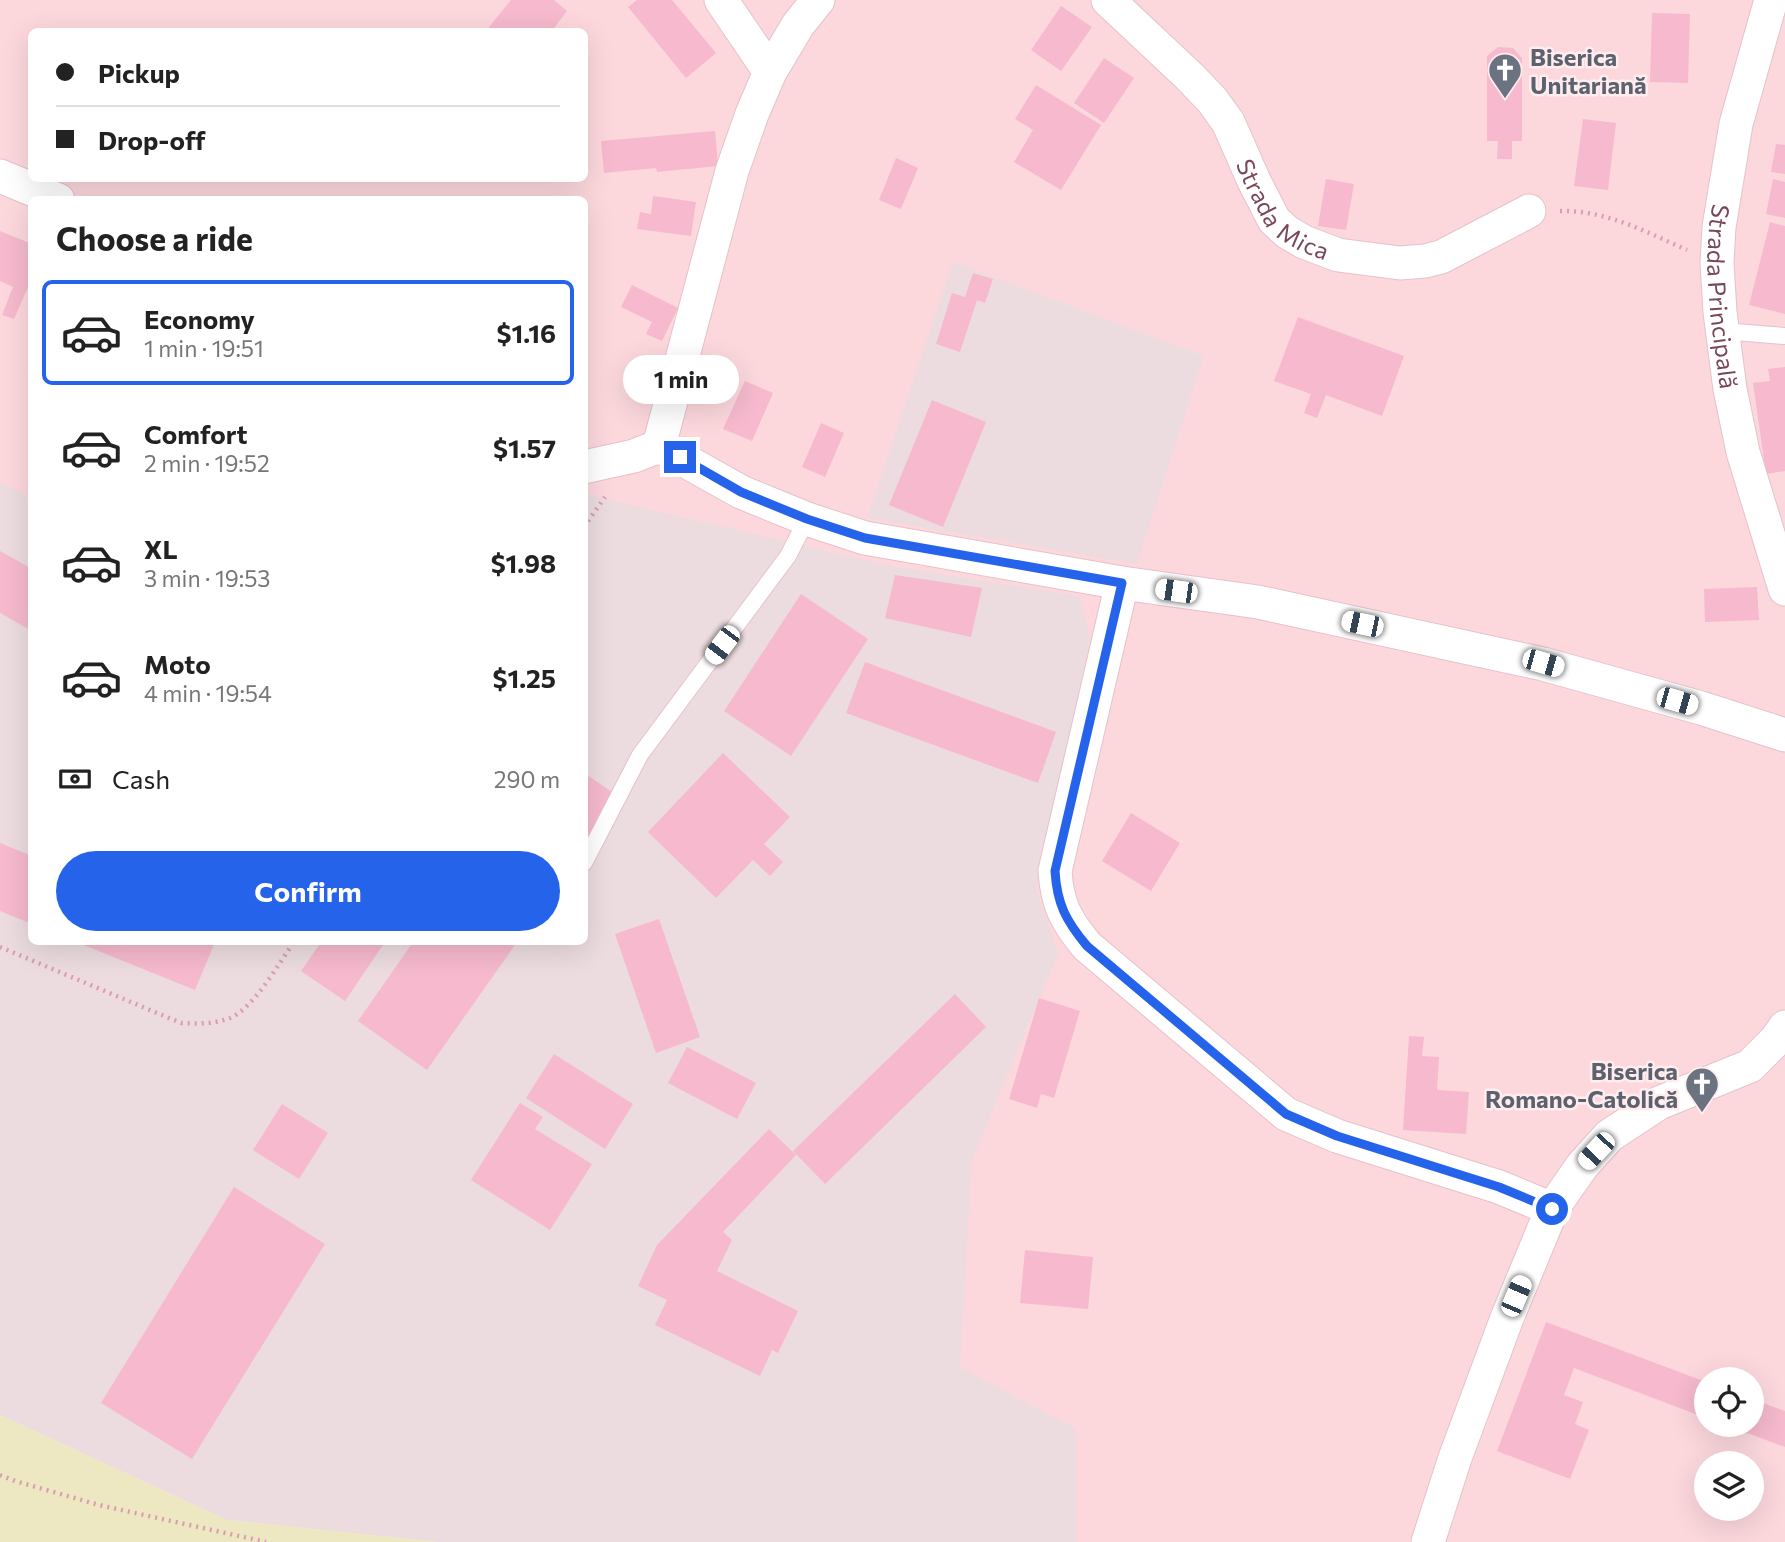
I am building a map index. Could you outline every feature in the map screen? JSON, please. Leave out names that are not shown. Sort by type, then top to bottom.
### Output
[{"type":"street","points":[[720,0],[770,72]]},
{"type":"street","points":[[659,446],[732,171],[752,114],[770,72],[798,25],[818,0]]},
{"type":"street","name":"Strada Mica","points":[[1108,0],[1212,100],[1228,122],[1274,220],[1304,242],[1338,255],[1400,263],[1425,261],[1441,257],[1529,211]]},
{"type":"street","name":"Strada Principală","points":[[1771,0],[1736,124],[1719,227],[1717,263],[1722,331],[1743,452],[1785,589]]},
{"type":"street","points":[[0,176],[48,196]]},
{"type":"street","points":[[588,466],[634,456],[659,446]]},
{"type":"street","points":[[659,446],[741,492],[807,519],[865,538],[1122,583],[1258,602],[1543,663],[1785,735]]},
{"type":"street","points":[[1122,583],[1055,871],[1062,910],[1071,927],[1087,946],[1286,1114],[1337,1136],[1499,1187],[1552,1209]]},
{"type":"street","points":[[1428,1542],[1455,1458],[1502,1330],[1552,1209],[1582,1166],[1609,1136],[1659,1103],[1750,1066],[1785,1027]]},
{"type":"lane","points":[[1722,331],[1785,336]]},
{"type":"lane","points":[[588,855],[640,755],[788,556],[807,519]]},
{"type":"path","points":[[1529,211],[1576,211],[1608,216],[1717,263]]},
{"type":"path","points":[[0,947],[181,1023],[206,1024],[232,1017],[251,1002],[292,945]]},
{"type":"path","points":[[0,1475],[99,1506],[266,1542]]},
{"type":"shaded area","points":[[0,0],[1785,0],[1785,1542],[438,1542],[0,1415]]},
{"type":"shaded area","points":[[953,262],[1204,356],[1137,564],[867,518]]},
{"type":"shaded area","points":[[0,482],[28,496],[28,945],[588,945],[588,495],[886,565],[1079,596],[1091,640],[1037,891],[1058,954],[972,1160],[960,1367],[1076,1429],[1076,1542],[438,1542],[227,1520],[0,1415]]},
{"type":"shaded area","points":[[0,1415],[227,1520],[438,1542],[0,1542]]},
{"type":"building","points":[[511,0],[554,0],[567,11],[554,28],[489,27]]},
{"type":"building","points":[[637,0],[672,0],[716,53],[686,78],[628,7]]},
{"type":"building","points":[[1061,6],[1092,27],[1061,71],[1031,50]]},
{"type":"building","points":[[1652,13],[1690,14],[1688,83],[1650,82]]},
{"type":"building","name":"Biserica Unitariană","points":[[1498,47],[1513,48],[1522,58],[1522,141],[1512,141],[1512,159],[1497,159],[1498,141],[1487,141],[1487,56]]},
{"type":"building","points":[[1104,58],[1134,78],[1104,123],[1074,103]]},
{"type":"building","points":[[1036,85],[1101,125],[1061,190],[1014,162],[1033,130],[1015,119]]},
{"type":"building","points":[[1583,119],[1616,123],[1608,190],[1574,186]]},
{"type":"building","points":[[715,131],[718,166],[657,172],[656,168],[604,173],[601,141]]},
{"type":"building","points":[[1776,144],[1785,145],[1785,174],[1771,172]]},
{"type":"building","points":[[896,158],[918,168],[901,209],[879,200]]},
{"type":"building","points":[[1326,179],[1354,184],[1346,230],[1318,226]]},
{"type":"building","points":[[1773,179],[1785,182],[1785,218],[1766,214]]},
{"type":"building","points":[[653,196],[696,202],[691,236],[637,229],[640,212],[651,214]]},
{"type":"building","points":[[1770,222],[1785,226],[1785,314],[1749,305]]},
{"type":"building","points":[[0,231],[28,242],[28,287],[14,319],[2,315],[13,287],[0,281]]},
{"type":"building","points":[[973,273],[993,279],[985,303],[977,300],[960,352],[936,344],[952,293],[965,297]]},
{"type":"building","points":[[632,285],[678,308],[662,341],[646,334],[652,322],[621,307]]},
{"type":"building","points":[[1298,317],[1404,356],[1382,416],[1326,395],[1317,418],[1304,413],[1311,394],[1274,381]]},
{"type":"building","points":[[1785,367],[1785,471],[1766,474],[1753,383],[1770,381],[1768,369]]},
{"type":"building","points":[[745,381],[773,393],[752,441],[723,429]]},
{"type":"building","points":[[932,400],[986,422],[943,527],[889,505]]},
{"type":"building","points":[[821,423],[844,433],[825,477],[802,467]]},
{"type":"building","points":[[0,551],[28,567],[28,629],[0,613]]},
{"type":"building","points":[[895,575],[982,588],[971,637],[885,618]]},
{"type":"building","points":[[1757,587],[1759,620],[1705,622],[1704,589]]},
{"type":"building","points":[[801,594],[868,639],[791,756],[724,711]]},
{"type":"building","points":[[865,662],[1056,732],[1038,783],[846,713]]},
{"type":"building","points":[[723,753],[790,817],[764,844],[783,862],[770,876],[753,860],[716,898],[648,832]]},
{"type":"building","points":[[588,776],[618,796],[588,838]]},
{"type":"building","points":[[1131,813],[1180,843],[1151,891],[1102,861]]},
{"type":"building","points":[[0,843],[28,854],[28,922],[0,911]]},
{"type":"building","points":[[659,919],[700,1037],[656,1053],[615,934]]},
{"type":"building","points":[[83,945],[214,945],[195,990]]},
{"type":"building","points":[[319,945],[383,945],[345,1001],[301,971]]},
{"type":"building","points":[[411,945],[515,945],[427,1070],[358,1021]]},
{"type":"building","points":[[955,994],[986,1027],[825,1184],[793,1151]]},
{"type":"building","points":[[1039,998],[1080,1011],[1054,1098],[1041,1094],[1037,1108],[1009,1099]]},
{"type":"building","points":[[1409,1036],[1424,1037],[1422,1056],[1439,1057],[1437,1090],[1469,1092],[1466,1134],[1403,1130]]},
{"type":"building","points":[[687,1047],[756,1083],[737,1119],[668,1083]]},
{"type":"building","points":[[554,1054],[633,1104],[605,1149],[526,1098]]},
{"type":"building","points":[[520,1103],[543,1117],[535,1129],[592,1164],[550,1230],[471,1180]]},
{"type":"building","points":[[282,1104],[328,1133],[299,1179],[253,1150]]},
{"type":"building","points":[[769,1129],[796,1155],[723,1232],[732,1240],[717,1271],[798,1311],[778,1353],[772,1350],[760,1376],[655,1325],[667,1300],[638,1286],[657,1245]]},
{"type":"building","points":[[234,1187],[325,1244],[192,1459],[101,1403]]},
{"type":"building","points":[[1025,1250],[1093,1257],[1088,1309],[1020,1303]]},
{"type":"building","points":[[1546,1322],[1694,1378],[1694,1413],[1574,1368],[1564,1395],[1583,1402],[1575,1424],[1589,1430],[1570,1479],[1497,1451]]},
{"type":"building","points":[[1764,1403],[1785,1411],[1785,1447],[1758,1437],[1764,1437]]},
{"type":"place","name":"Biserica Unitariană","points":[[1505,100]]},
{"type":"place","name":"Biserica Romano-Catolică","points":[[1702,1114]]},
{"type":"route","points":[[680,457],[741,492],[807,519],[865,538],[1122,583],[1055,871],[1062,910],[1071,927],[1087,946],[1286,1114],[1337,1136],[1499,1187],[1552,1209]]}]
